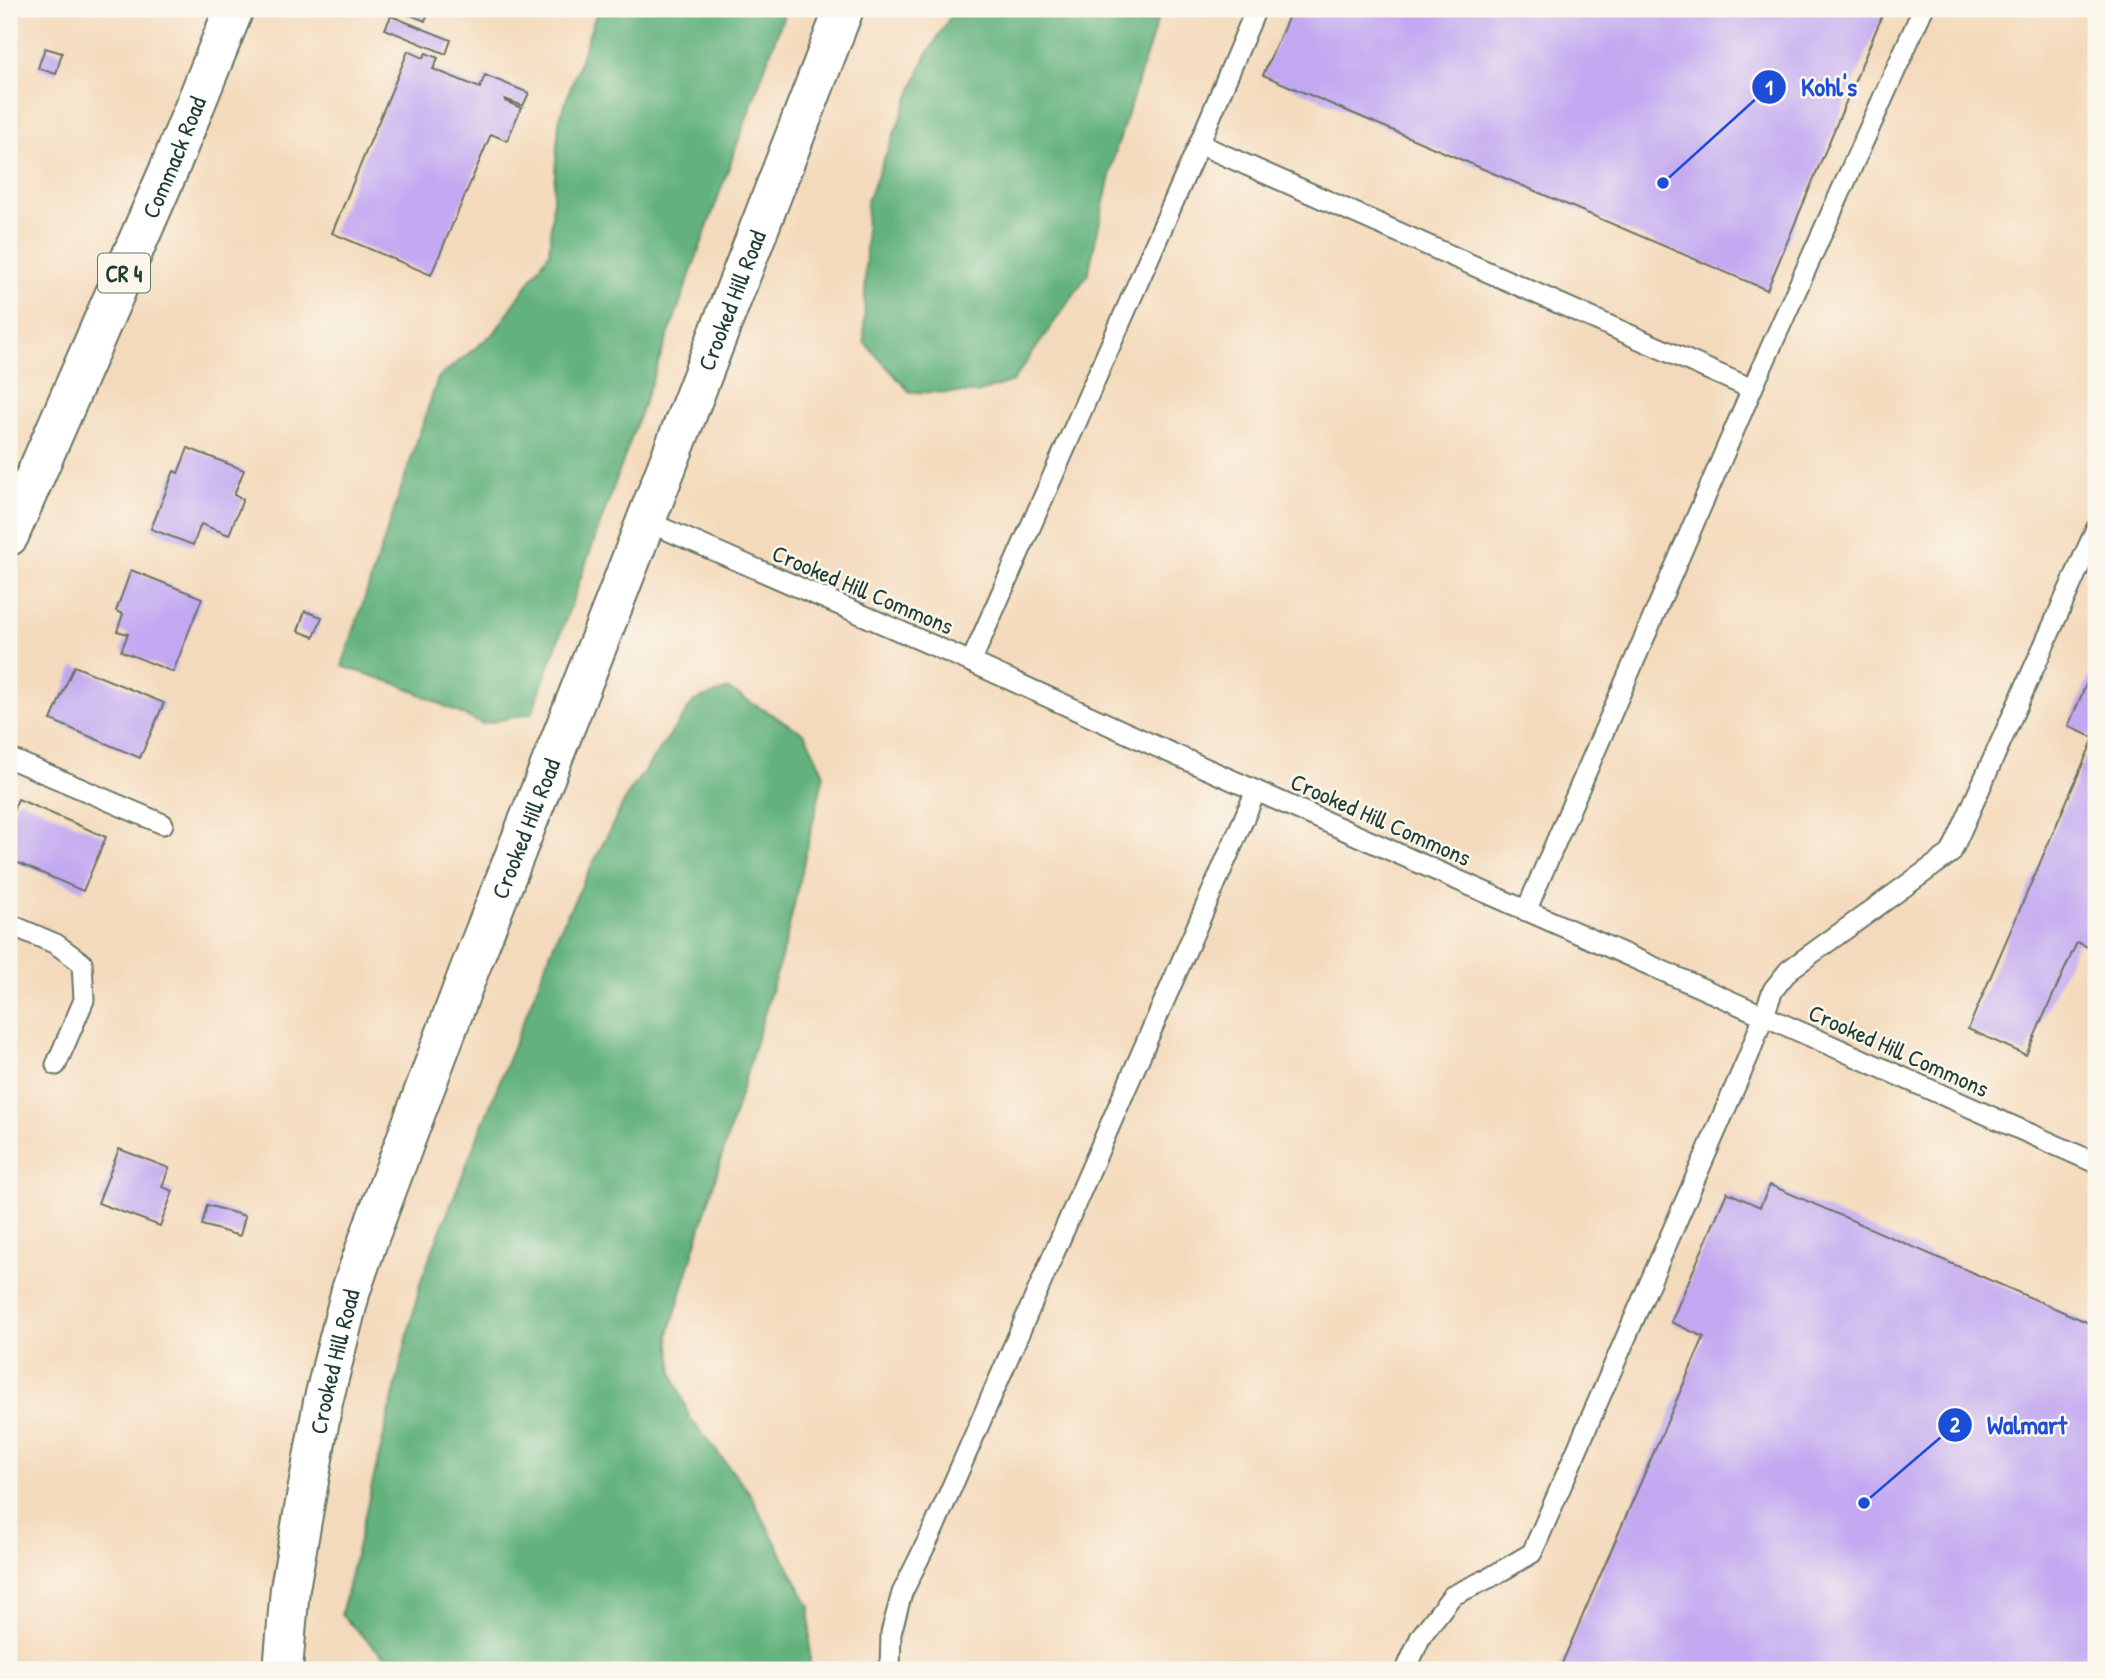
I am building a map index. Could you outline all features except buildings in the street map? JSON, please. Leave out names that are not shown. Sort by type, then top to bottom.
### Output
[{"type":"main road","name":"Commack Road","points":[[9,536],[168,172],[234,9]]},
{"type":"main road","name":"Crooked Hill Road","points":[[283,1670],[290,1588],[300,1525],[323,1402],[351,1290],[392,1172],[469,971],[844,9]]},
{"type":"lane","points":[[971,662],[1256,9]]},
{"type":"lane","points":[[1526,911],[1752,389],[1923,9]]},
{"type":"lane","points":[[1199,144],[1752,389]]},
{"type":"lane","name":"Crooked Hill Commons","points":[[646,520],[971,662],[2096,1164]]},
{"type":"lane","points":[[1406,1670],[1421,1636],[1452,1596],[1532,1553],[1745,1066],[1773,990],[1789,970],[1951,853],[2096,529]]},
{"type":"lane","points":[[9,758],[163,824]]},
{"type":"lane","points":[[890,1670],[891,1633],[902,1593],[933,1530],[1256,790]]},
{"type":"lane","points":[[9,924],[57,944],[82,963],[84,1000],[56,1065]]},
{"type":"green space","points":[[598,9],[786,9],[532,713],[482,724],[403,686],[342,666],[438,378],[495,332],[549,253],[559,121]]},
{"type":"green space","points":[[955,9],[1161,9],[1115,153],[1088,274],[1013,381],[977,393],[910,392],[864,342],[867,201],[925,58]]},
{"type":"green space","points":[[728,689],[805,734],[824,774],[785,944],[669,1334],[673,1373],[689,1417],[749,1492],[810,1607],[810,1670],[398,1670],[341,1615],[421,1280],[559,931],[628,794],[694,701]]},
{"type":"place","name":"Kohl's","points":[[1663,183]]},
{"type":"place","name":"Walmart","points":[[1864,1503]]}]
